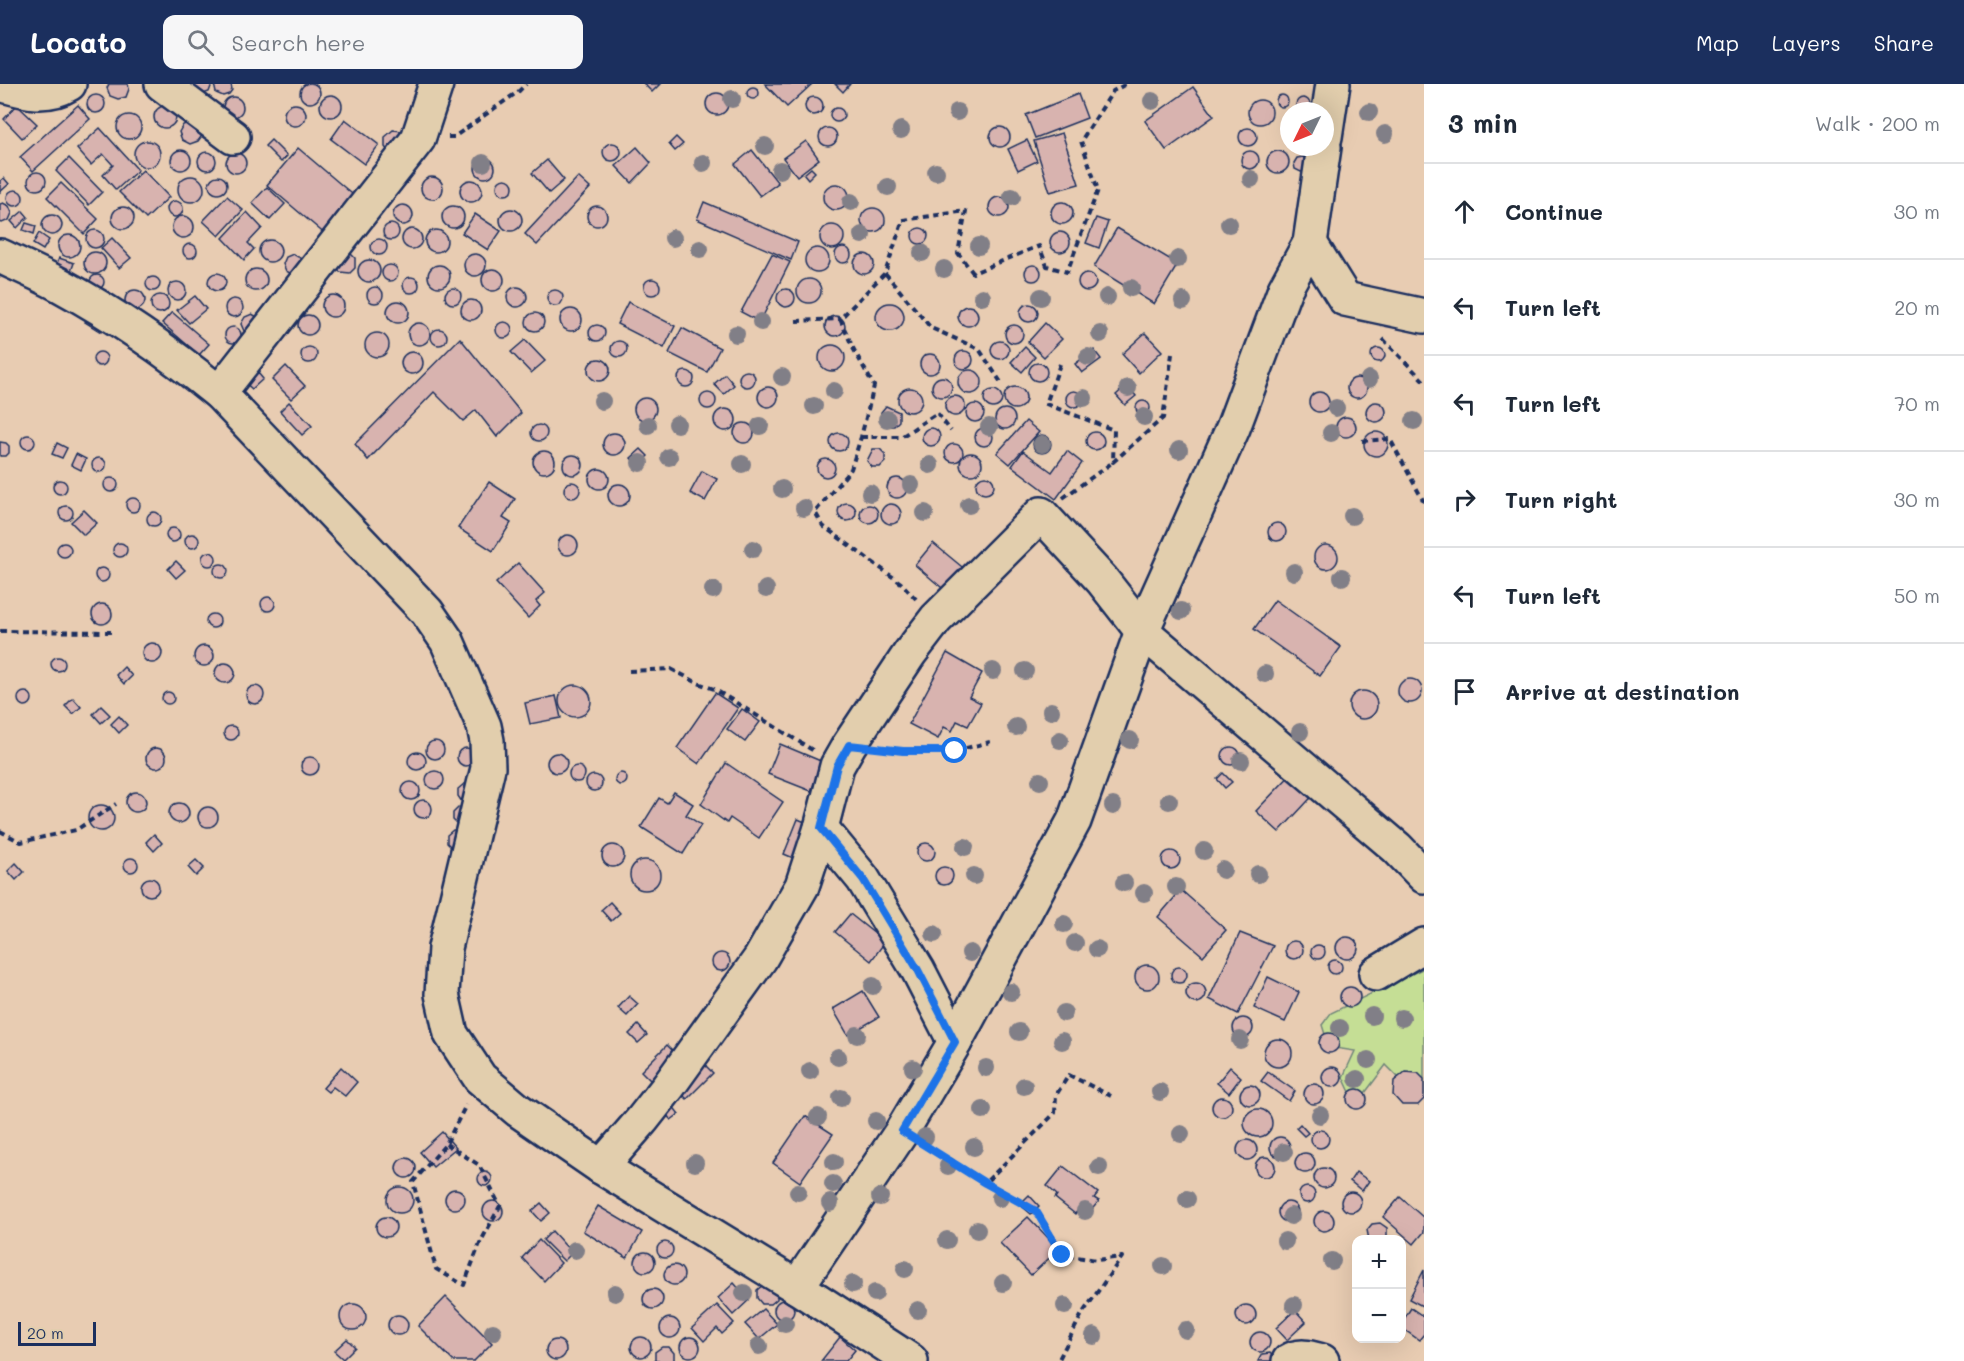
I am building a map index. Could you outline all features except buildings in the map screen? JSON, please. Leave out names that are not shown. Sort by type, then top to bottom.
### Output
[{"type":"street","points":[[0,84],[29,93],[59,90],[69,84]]},
{"type":"street","points":[[162,84],[233,137]]},
{"type":"street","points":[[219,393],[418,139],[436,84]]},
{"type":"street","points":[[1330,102],[1333,84]]},
{"type":"street","points":[[797,1287],[902,1131],[955,1042],[1074,821],[1142,631],[1233,428],[1285,289],[1310,243],[1323,156]]},
{"type":"street","points":[[1310,243],[1346,299]]},
{"type":"street","points":[[0,256],[62,286],[118,320],[195,373],[219,393],[427,612],[447,641],[484,726],[487,741],[488,768],[446,948],[442,994],[451,1034],[480,1078],[518,1110],[601,1167],[797,1287],[910,1361]]},
{"type":"street","points":[[1285,289],[1346,299],[1424,316]]},
{"type":"street","points":[[601,1167],[668,1087],[760,959],[802,886],[843,755],[910,653],[936,619],[1041,514],[1102,580],[1142,631],[1389,841],[1424,876]]},
{"type":"street","points":[[821,828],[863,879],[918,970],[955,1042]]},
{"type":"street","points":[[1376,974],[1424,945]]},
{"type":"street","points":[[1289,1361],[1304,1357],[1322,1361]]},
{"type":"path","points":[[418,139],[454,137],[526,84]]},
{"type":"path","points":[[796,321],[840,319],[885,273],[903,220],[966,211],[958,253],[973,273],[1039,246],[1047,266],[1067,272],[1098,190],[1081,141],[1113,91],[1126,84]]},
{"type":"path","points":[[885,273],[931,328],[980,349],[1002,384]]},
{"type":"path","points":[[840,319],[874,386],[851,469],[815,512],[823,526],[901,583],[936,619]]},
{"type":"path","points":[[1041,514],[1113,462],[1163,418],[1172,354]]},
{"type":"path","points":[[1059,364],[1046,404],[1114,430],[1113,462]]},
{"type":"path","points":[[861,437],[901,437],[937,413],[951,431]]},
{"type":"path","points":[[1362,441],[1390,439],[1424,502]]},
{"type":"path","points":[[0,631],[114,632]]},
{"type":"path","points":[[629,671],[671,669],[843,755],[903,751],[955,751],[990,742]]},
{"type":"path","points":[[0,831],[21,842],[76,830],[116,804]]},
{"type":"path","points":[[985,1183],[1055,1113],[1056,1095],[1069,1075],[1111,1096]]},
{"type":"path","points":[[446,1144],[479,1165],[500,1206],[480,1243],[464,1285],[436,1269],[413,1182],[446,1144],[480,1078]]},
{"type":"path","points":[[902,1131],[985,1183],[1036,1211],[1062,1255],[1096,1260],[1122,1257],[1082,1314],[1058,1361]]},
{"type":"green space","points":[[1424,968],[1424,1094],[1408,1087],[1386,1065],[1356,1105],[1343,1077],[1355,1051],[1329,1047],[1322,1025],[1331,1013]]},
{"type":"route","points":[[955,751],[903,751],[849,745],[837,766],[821,828],[863,879],[918,970],[955,1042],[902,1131],[985,1183],[1036,1211],[1062,1255]]}]
